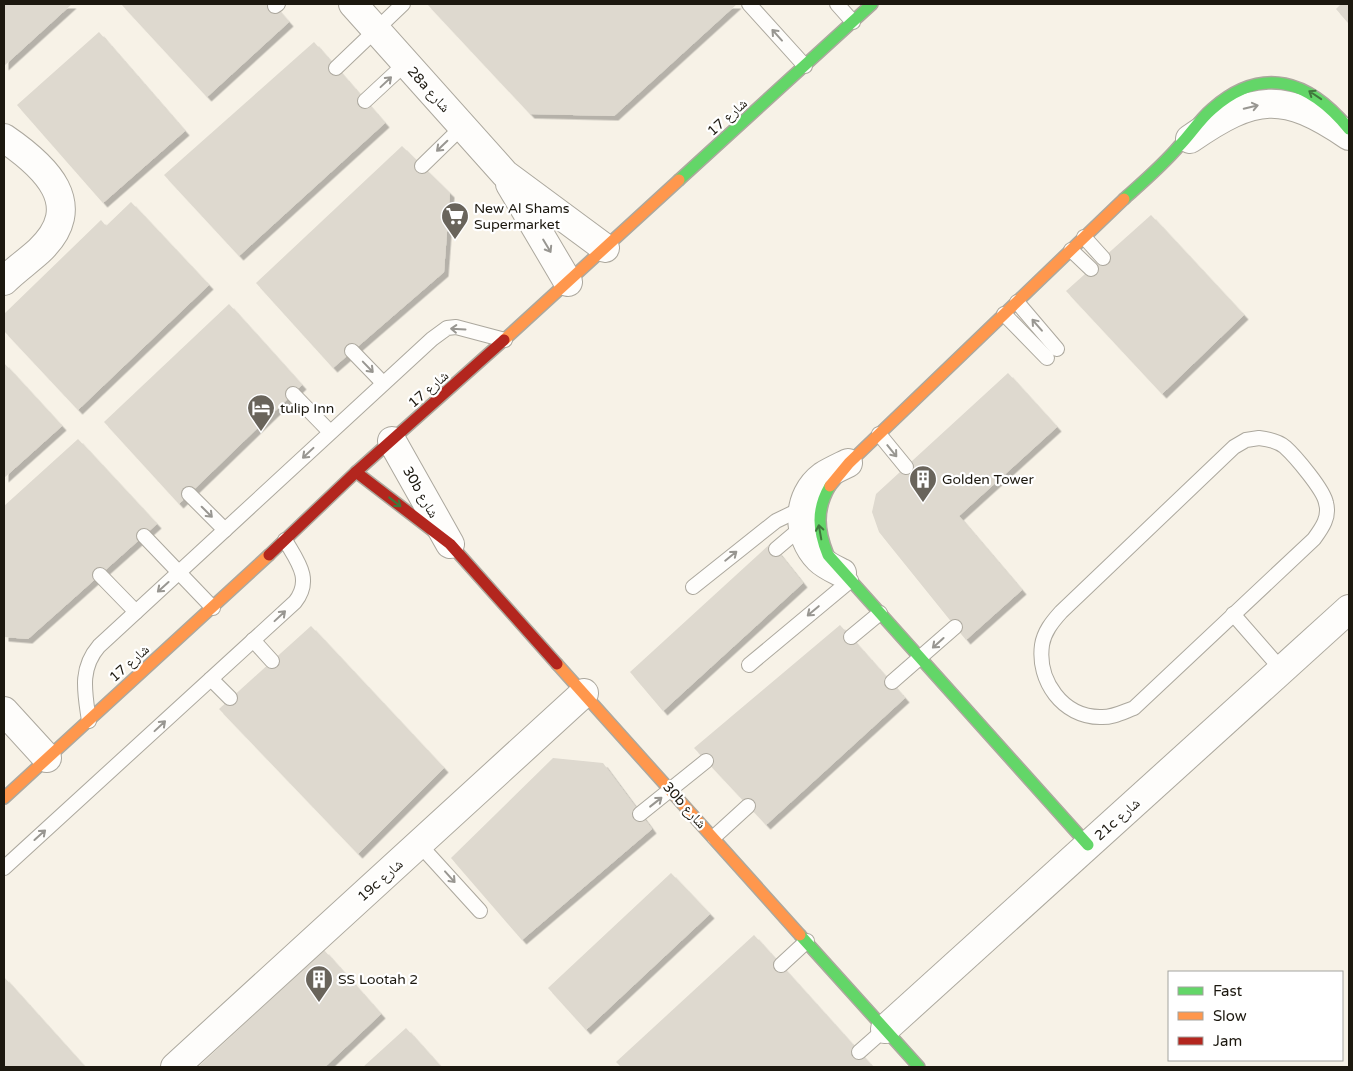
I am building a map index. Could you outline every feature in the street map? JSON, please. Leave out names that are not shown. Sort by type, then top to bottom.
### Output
[{"type":"street","name":"28a شارع","points":[[353,4],[504,174],[568,282]]},
{"type":"street","name":"شارع 17","points":[[4,798],[213,608],[356,472],[505,340],[872,4]]},
{"type":"street","points":[[1088,845],[847,577],[824,548],[819,533],[818,517],[828,487],[849,463],[1179,147],[1213,108],[1224,99],[1242,88],[1274,81],[1293,84],[1311,92],[1329,105],[1349,129]]},
{"type":"street","points":[[1179,147],[1229,114],[1266,103],[1284,103],[1302,108],[1349,136]]},
{"type":"street","points":[[4,138],[41,166],[55,183],[62,202],[58,223],[51,237],[40,250],[11,274]]},
{"type":"street","name":"28a شارع","points":[[504,174],[606,248]]},
{"type":"street","name":"30b شارع","points":[[392,441],[450,544]]},
{"type":"street","points":[[847,577],[816,556],[805,540],[802,517],[812,487],[823,476],[849,463]]},
{"type":"street","name":"30b شارع","points":[[356,472],[450,544],[919,1067]]},
{"type":"street","name":"21c شارع","points":[[885,1029],[1349,609]]},
{"type":"street","name":"19c شارع","points":[[175,1067],[274,987],[420,844],[584,693]]},
{"type":"street","points":[[4,711],[47,758]]},
{"type":"lane","points":[[336,68],[403,4]]},
{"type":"lane","points":[[749,4],[805,66]]},
{"type":"lane","points":[[837,4],[853,22]]},
{"type":"lane","points":[[365,101],[406,63]]},
{"type":"lane","points":[[422,166],[462,127]]},
{"type":"lane","points":[[1084,237],[1103,258]]},
{"type":"lane","points":[[1071,250],[1091,270]]},
{"type":"lane","points":[[1004,314],[1052,353],[1017,302]]},
{"type":"lane","points":[[89,721],[84,679],[88,661],[99,646],[383,383],[447,328],[466,329],[505,340]]},
{"type":"lane","points":[[352,351],[383,383]]},
{"type":"lane","points":[[293,394],[330,432]]},
{"type":"lane","points":[[879,434],[906,467]]},
{"type":"lane","points":[[1259,438],[1273,440],[1285,447],[1321,491],[1326,503],[1327,515],[1323,527],[1314,539],[1233,614],[1134,708],[1118,715],[1101,717],[1084,715],[1068,707],[1055,696],[1046,680],[1041,662],[1042,644],[1049,626],[1061,612],[1234,447],[1246,440],[1259,438]]},
{"type":"lane","points":[[189,494],[225,530]]},
{"type":"lane","points":[[776,549],[802,517]]},
{"type":"lane","points":[[693,586],[776,521],[802,517]]},
{"type":"lane","points":[[144,536],[213,608]]},
{"type":"lane","points":[[4,868],[295,602],[304,586],[302,568],[285,540]]},
{"type":"lane","points":[[100,574],[136,612]]},
{"type":"lane","points":[[750,665],[847,577]]},
{"type":"lane","points":[[851,637],[880,613]]},
{"type":"lane","points":[[1233,614],[1282,670]]},
{"type":"lane","points":[[892,682],[955,627]]},
{"type":"lane","points":[[253,640],[272,661]]},
{"type":"lane","points":[[211,679],[230,698]]},
{"type":"lane","points":[[640,814],[706,761]]},
{"type":"lane","points":[[714,837],[748,806]]},
{"type":"lane","points":[[420,844],[480,911]]},
{"type":"lane","points":[[781,965],[807,941]]},
{"type":"lane","points":[[859,1052],[885,1029]]},
{"type":"building","points":[[4,4],[72,4],[4,66]]},
{"type":"building","points":[[121,4],[273,4],[289,22],[207,97]]},
{"type":"building","points":[[427,4],[737,4],[614,116],[530,114]]},
{"type":"building","points":[[1341,4],[1349,4],[1349,24],[1336,9]]},
{"type":"building","points":[[99,32],[185,131],[103,203],[17,105]]},
{"type":"building","points":[[314,42],[385,123],[239,256],[164,175]]},
{"type":"building","points":[[402,146],[450,193],[444,272],[333,368],[256,283]]},
{"type":"building","points":[[131,202],[209,285],[78,410],[4,331],[4,314],[101,220],[106,226]]},
{"type":"building","points":[[1151,215],[1244,315],[1162,394],[1066,291]]},
{"type":"building","points":[[229,304],[302,385],[179,504],[104,422]]},
{"type":"building","points":[[4,363],[62,426],[4,478]]},
{"type":"building","name":"Golden Tower","points":[[1008,373],[1057,427],[959,516],[1022,590],[966,640],[879,532],[872,512],[876,494]]},
{"type":"building","points":[[78,439],[157,524],[28,639],[4,637],[4,506]]},
{"type":"building","points":[[771,543],[803,583],[663,711],[630,672]]},
{"type":"building","points":[[840,625],[905,698],[766,825],[694,748]]},
{"type":"building","points":[[311,626],[444,768],[358,854],[219,709]]},
{"type":"building","points":[[553,758],[603,763],[652,829],[522,940],[451,858]]},
{"type":"building","points":[[671,873],[710,914],[586,1030],[548,988]]},
{"type":"building","points":[[754,935],[872,1066],[621,1067],[616,1062]]},
{"type":"building","name":"SS Lootah 2","points":[[324,950],[381,1014],[325,1067],[198,1067]]},
{"type":"building","points":[[4,977],[85,1067],[4,1067]]},
{"type":"building","points":[[406,1028],[441,1067],[363,1067]]},
{"type":"traffic: fast","points":[[679,180],[872,4]]},
{"type":"traffic: fast","points":[[1124,199],[1166,160],[1212,109],[1231,95],[1249,86],[1267,83],[1285,84],[1302,90],[1318,99],[1349,129]]},
{"type":"traffic: fast","points":[[830,486],[822,503],[820,520],[822,537],[828,555],[1088,845]]},
{"type":"traffic: fast","points":[[800,935],[919,1067]]},
{"type":"traffic: slow","points":[[504,340],[679,180]]},
{"type":"traffic: slow","points":[[830,486],[849,463],[1124,199]]},
{"type":"traffic: slow","points":[[4,798],[269,555]]},
{"type":"traffic: slow","points":[[557,664],[800,935]]},
{"type":"traffic: jam","points":[[269,555],[356,472],[504,340]]},
{"type":"traffic: jam","points":[[356,472],[450,544],[557,664]]},
{"type":"place","name":"New Al Shams Supermarket","points":[[455,240]]},
{"type":"place","name":"tulip Inn","points":[[261,432]]},
{"type":"place","name":"Golden Tower","points":[[923,503]]},
{"type":"place","name":"SS Lootah 2","points":[[319,1003]]}]
